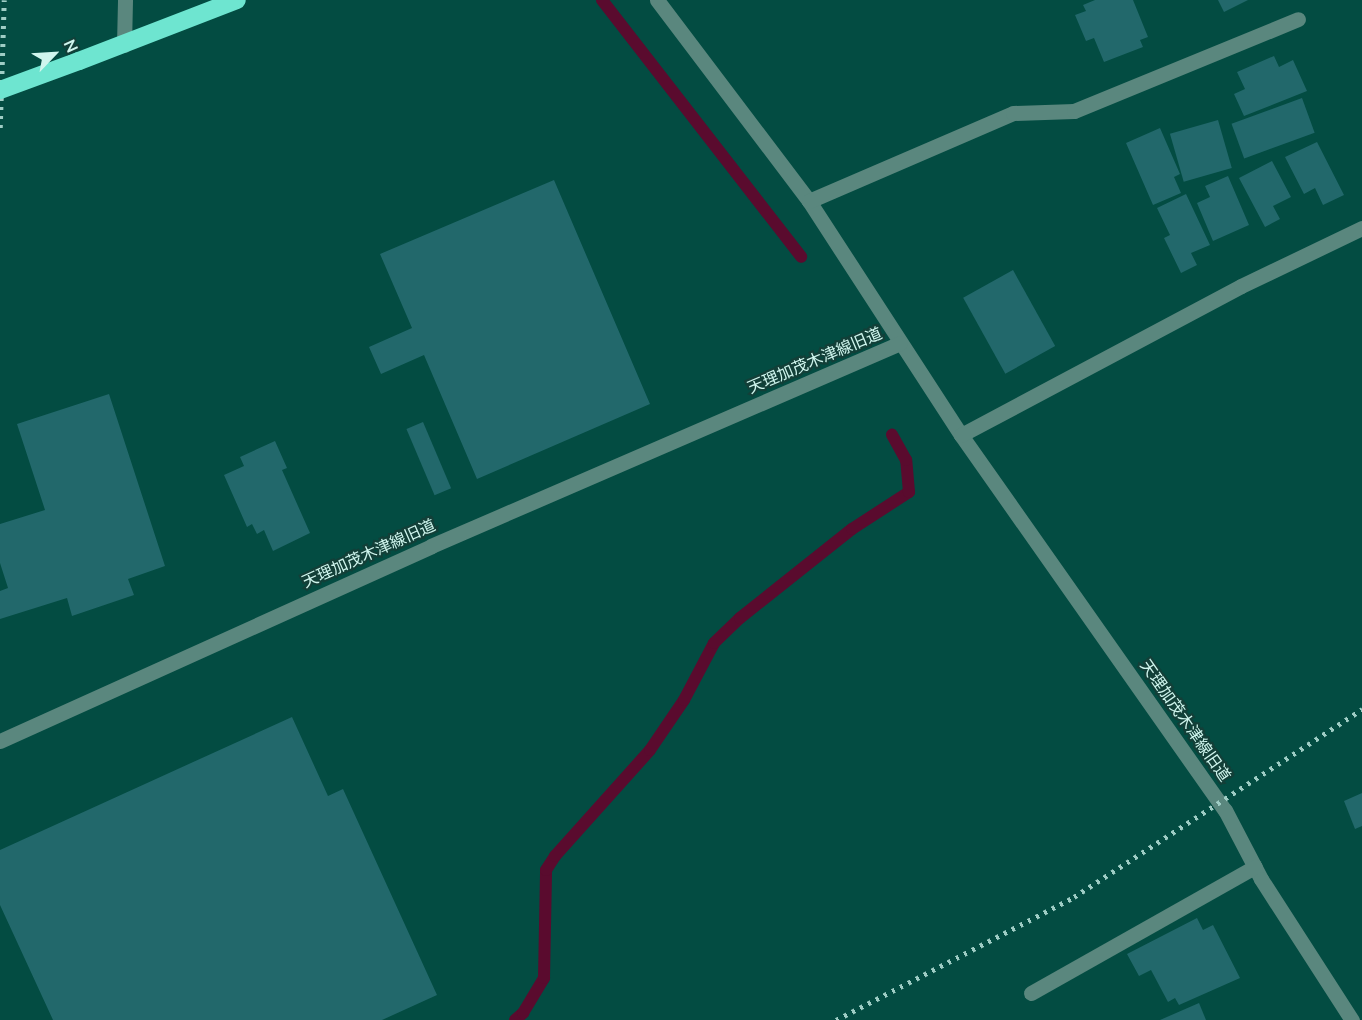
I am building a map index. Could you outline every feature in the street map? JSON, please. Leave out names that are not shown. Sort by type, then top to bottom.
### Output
[{"type":"highway","points":[[0,90],[124,45],[237,0]]},
{"type":"street","points":[[124,45],[125,0]]},
{"type":"street","points":[[657,0],[808,201],[900,343]]},
{"type":"street","points":[[808,201],[1013,113],[1074,111],[1298,19]]},
{"type":"street","points":[[962,435],[1241,286],[1362,228]]},
{"type":"street","name":"天理加茂木津線旧道","points":[[0,741],[420,551],[900,343],[1225,810],[1255,867],[1352,1020]]},
{"type":"street","points":[[1031,993],[1255,867]]},
{"type":"building","points":[[1095,0],[1133,0],[1148,37],[1140,40],[1143,47],[1104,62],[1094,38],[1086,41],[1075,15],[1086,11],[1083,5]]},
{"type":"building","points":[[1218,0],[1248,0],[1224,12]]},
{"type":"building","points":[[1274,56],[1279,67],[1293,60],[1307,91],[1244,116],[1234,94],[1245,89],[1237,72]]},
{"type":"building","points":[[1302,98],[1315,133],[1244,158],[1232,124]]},
{"type":"building","points":[[1218,120],[1232,168],[1184,182],[1170,134]]},
{"type":"building","points":[[1160,128],[1180,174],[1174,177],[1181,193],[1153,205],[1126,143]]},
{"type":"building","points":[[1317,142],[1344,195],[1323,205],[1315,188],[1304,194],[1285,157]]},
{"type":"building","points":[[1272,161],[1291,197],[1273,206],[1280,219],[1265,227],[1239,178]]},
{"type":"building","points":[[1228,176],[1249,225],[1213,241],[1197,203],[1210,197],[1205,186]]},
{"type":"building","points":[[554,180],[650,404],[477,479],[424,355],[381,374],[369,347],[412,328],[380,254]]},
{"type":"building","points":[[1186,194],[1210,245],[1191,253],[1197,265],[1181,273],[1164,238],[1170,235],[1157,208]]},
{"type":"building","points":[[1013,270],[1055,346],[1005,374],[963,298]]},
{"type":"building","points":[[109,394],[165,566],[128,579],[134,595],[72,616],[67,598],[0,619],[0,591],[8,588],[0,563],[0,524],[45,510],[17,424]]},
{"type":"building","points":[[423,422],[451,488],[435,495],[406,429]]},
{"type":"building","points":[[275,441],[287,468],[282,470],[310,533],[273,551],[264,530],[257,534],[252,524],[247,527],[224,475],[244,466],[240,457]]},
{"type":"building","points":[[292,717],[328,796],[343,789],[437,995],[382,1020],[53,1020],[0,905],[0,850]]},
{"type":"building","points":[[1362,793],[1362,826],[1355,829],[1344,801]]},
{"type":"building","points":[[1197,918],[1203,930],[1213,925],[1240,978],[1179,1005],[1175,998],[1168,1002],[1151,970],[1139,976],[1127,954]]},
{"type":"building","points":[[1199,1003],[1206,1020],[1160,1020]]},
{"type":"waterway","points":[[602,0],[801,257]]},
{"type":"waterway","points":[[515,1020],[523,1013],[544,978],[546,870],[555,856],[650,750],[684,700],[714,643],[740,618],[852,529],[909,492],[906,460],[892,435]]},
{"type":"railway","points":[[0,128],[4,0]]},
{"type":"railway","points":[[836,1020],[1074,897],[1362,709]]}]
